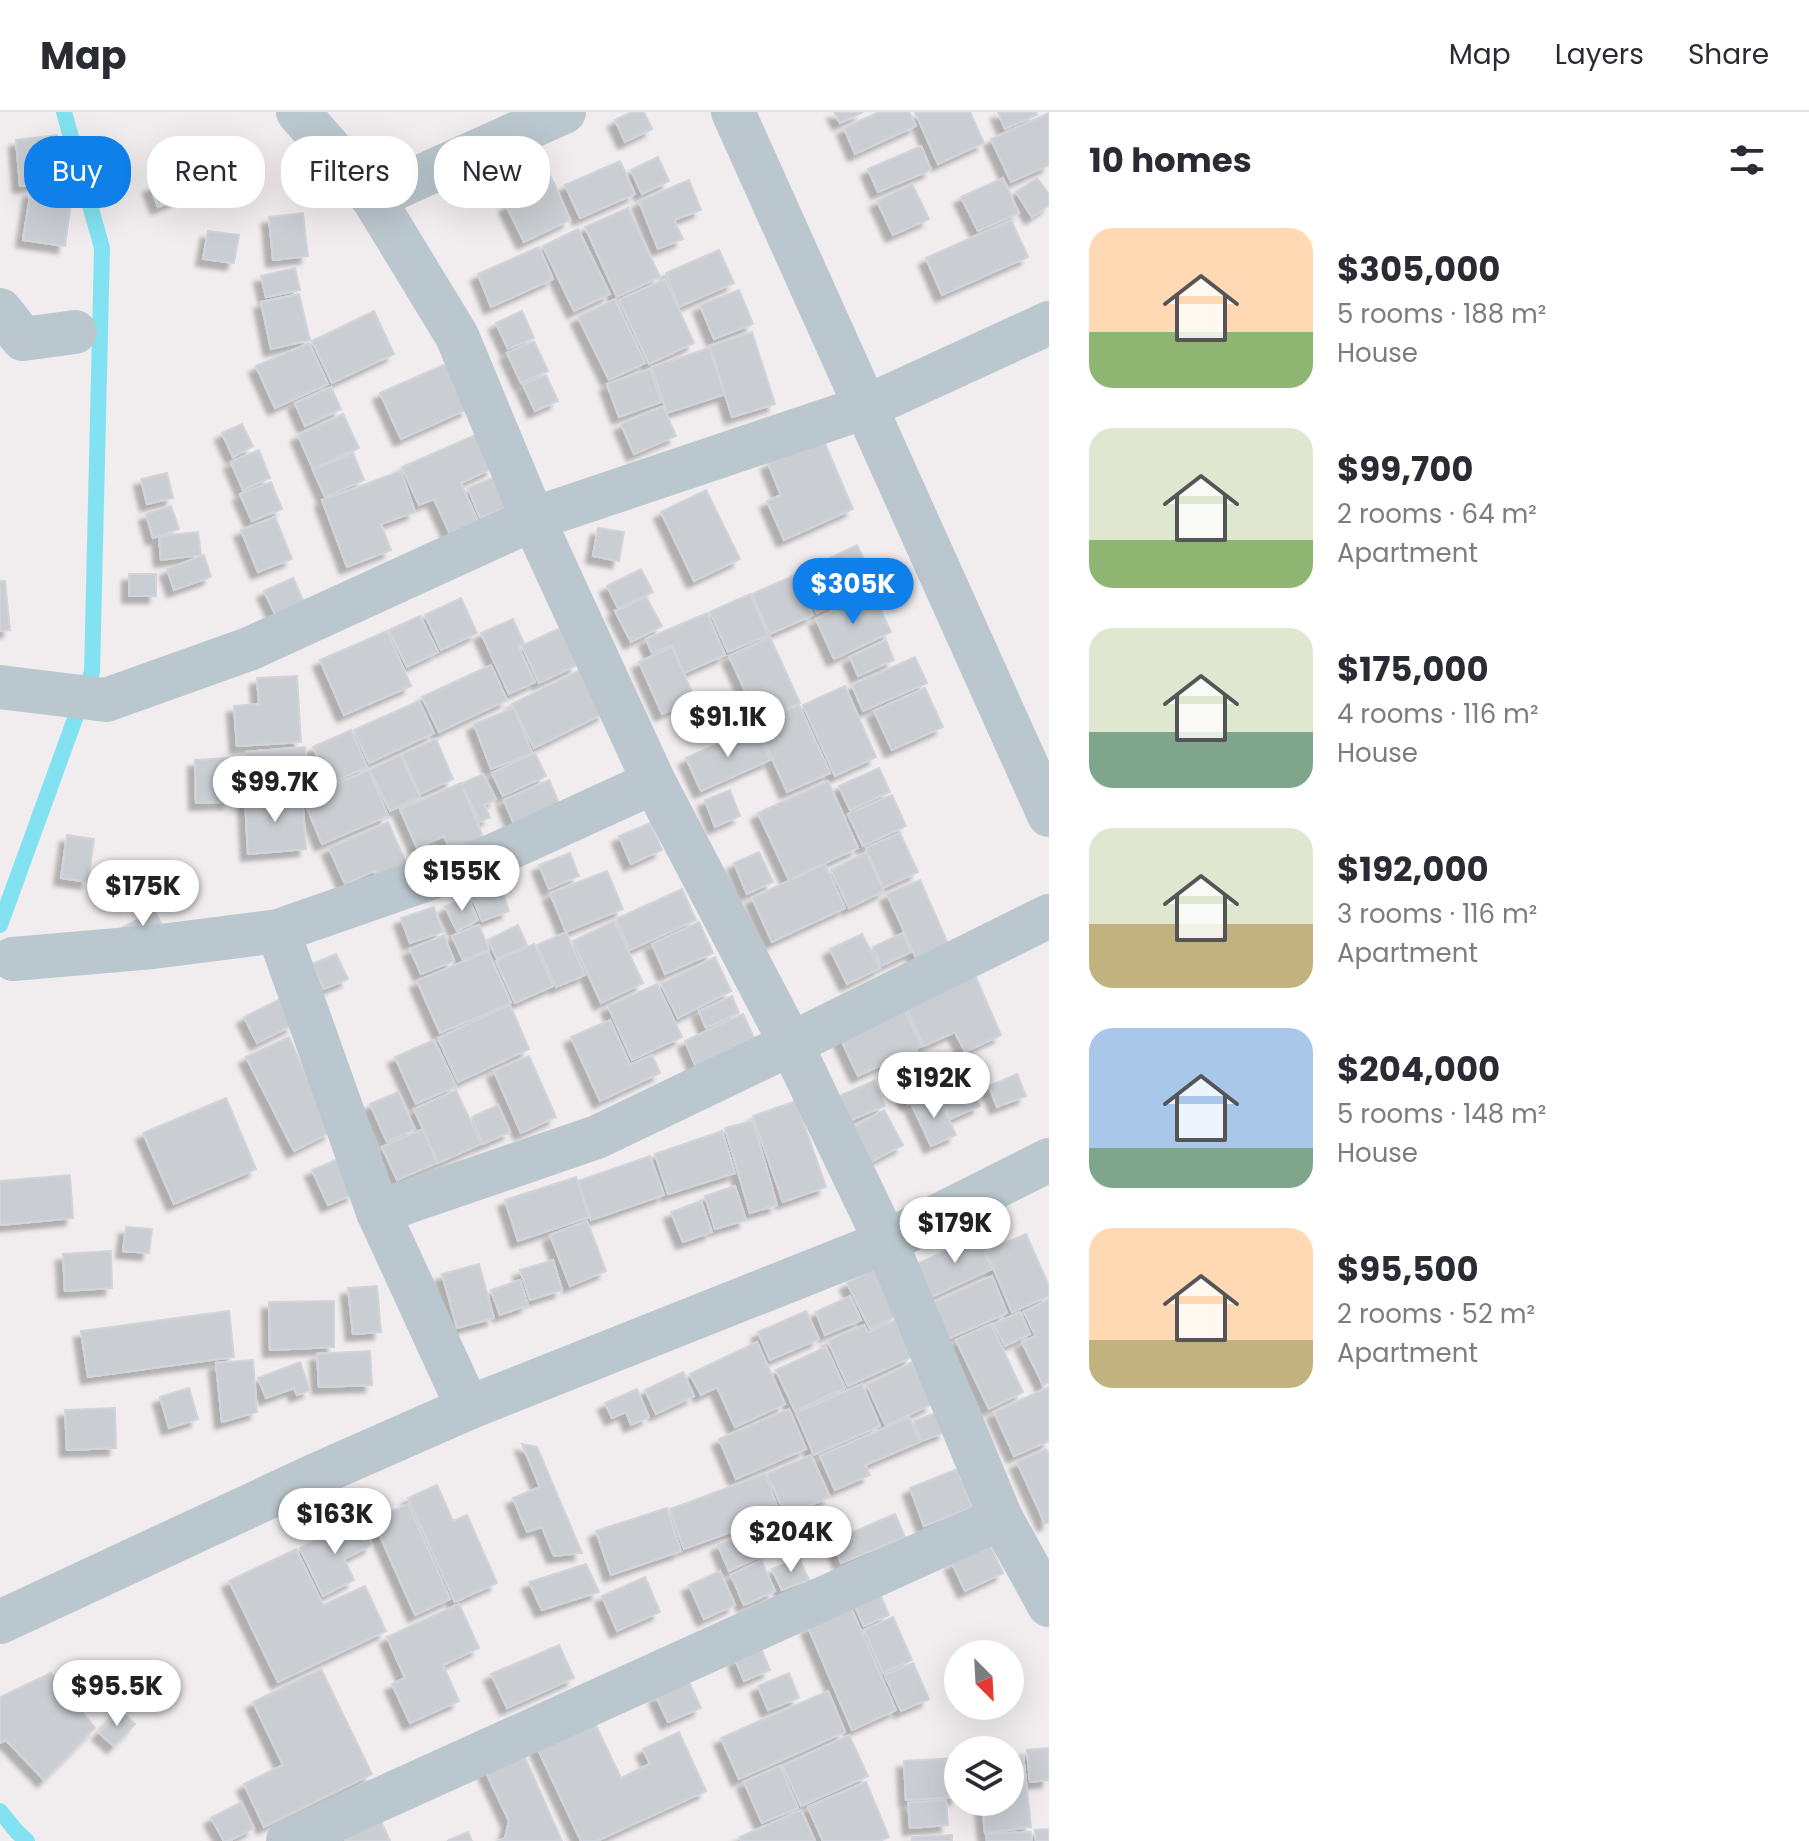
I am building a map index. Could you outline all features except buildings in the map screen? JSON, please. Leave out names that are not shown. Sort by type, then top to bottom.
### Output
[{"type":"street","points":[[298,112],[319,136]]},
{"type":"street","points":[[418,178],[564,112]]},
{"type":"street","points":[[733,112],[1049,815]]},
{"type":"street","points":[[379,208],[457,336],[533,519],[654,782],[791,1044],[886,1242],[1001,1518],[1049,1605]]},
{"type":"street","points":[[0,310],[23,339],[75,332]]},
{"type":"street","points":[[0,687],[106,700],[249,649],[533,519],[866,407],[1049,323]]},
{"type":"street","points":[[13,959],[153,947],[278,931],[488,858],[654,782]]},
{"type":"street","points":[[378,1212],[597,1137],[1049,916]]},
{"type":"street","points":[[278,931],[378,1212],[468,1408]]},
{"type":"street","points":[[0,1622],[468,1408],[886,1242],[1049,1160]]},
{"type":"street","points":[[288,1841],[1001,1518]]},
{"type":"waterway","points":[[0,925],[92,672],[102,248],[64,112]]},
{"type":"waterway","points":[[0,1811],[27,1841]]}]
